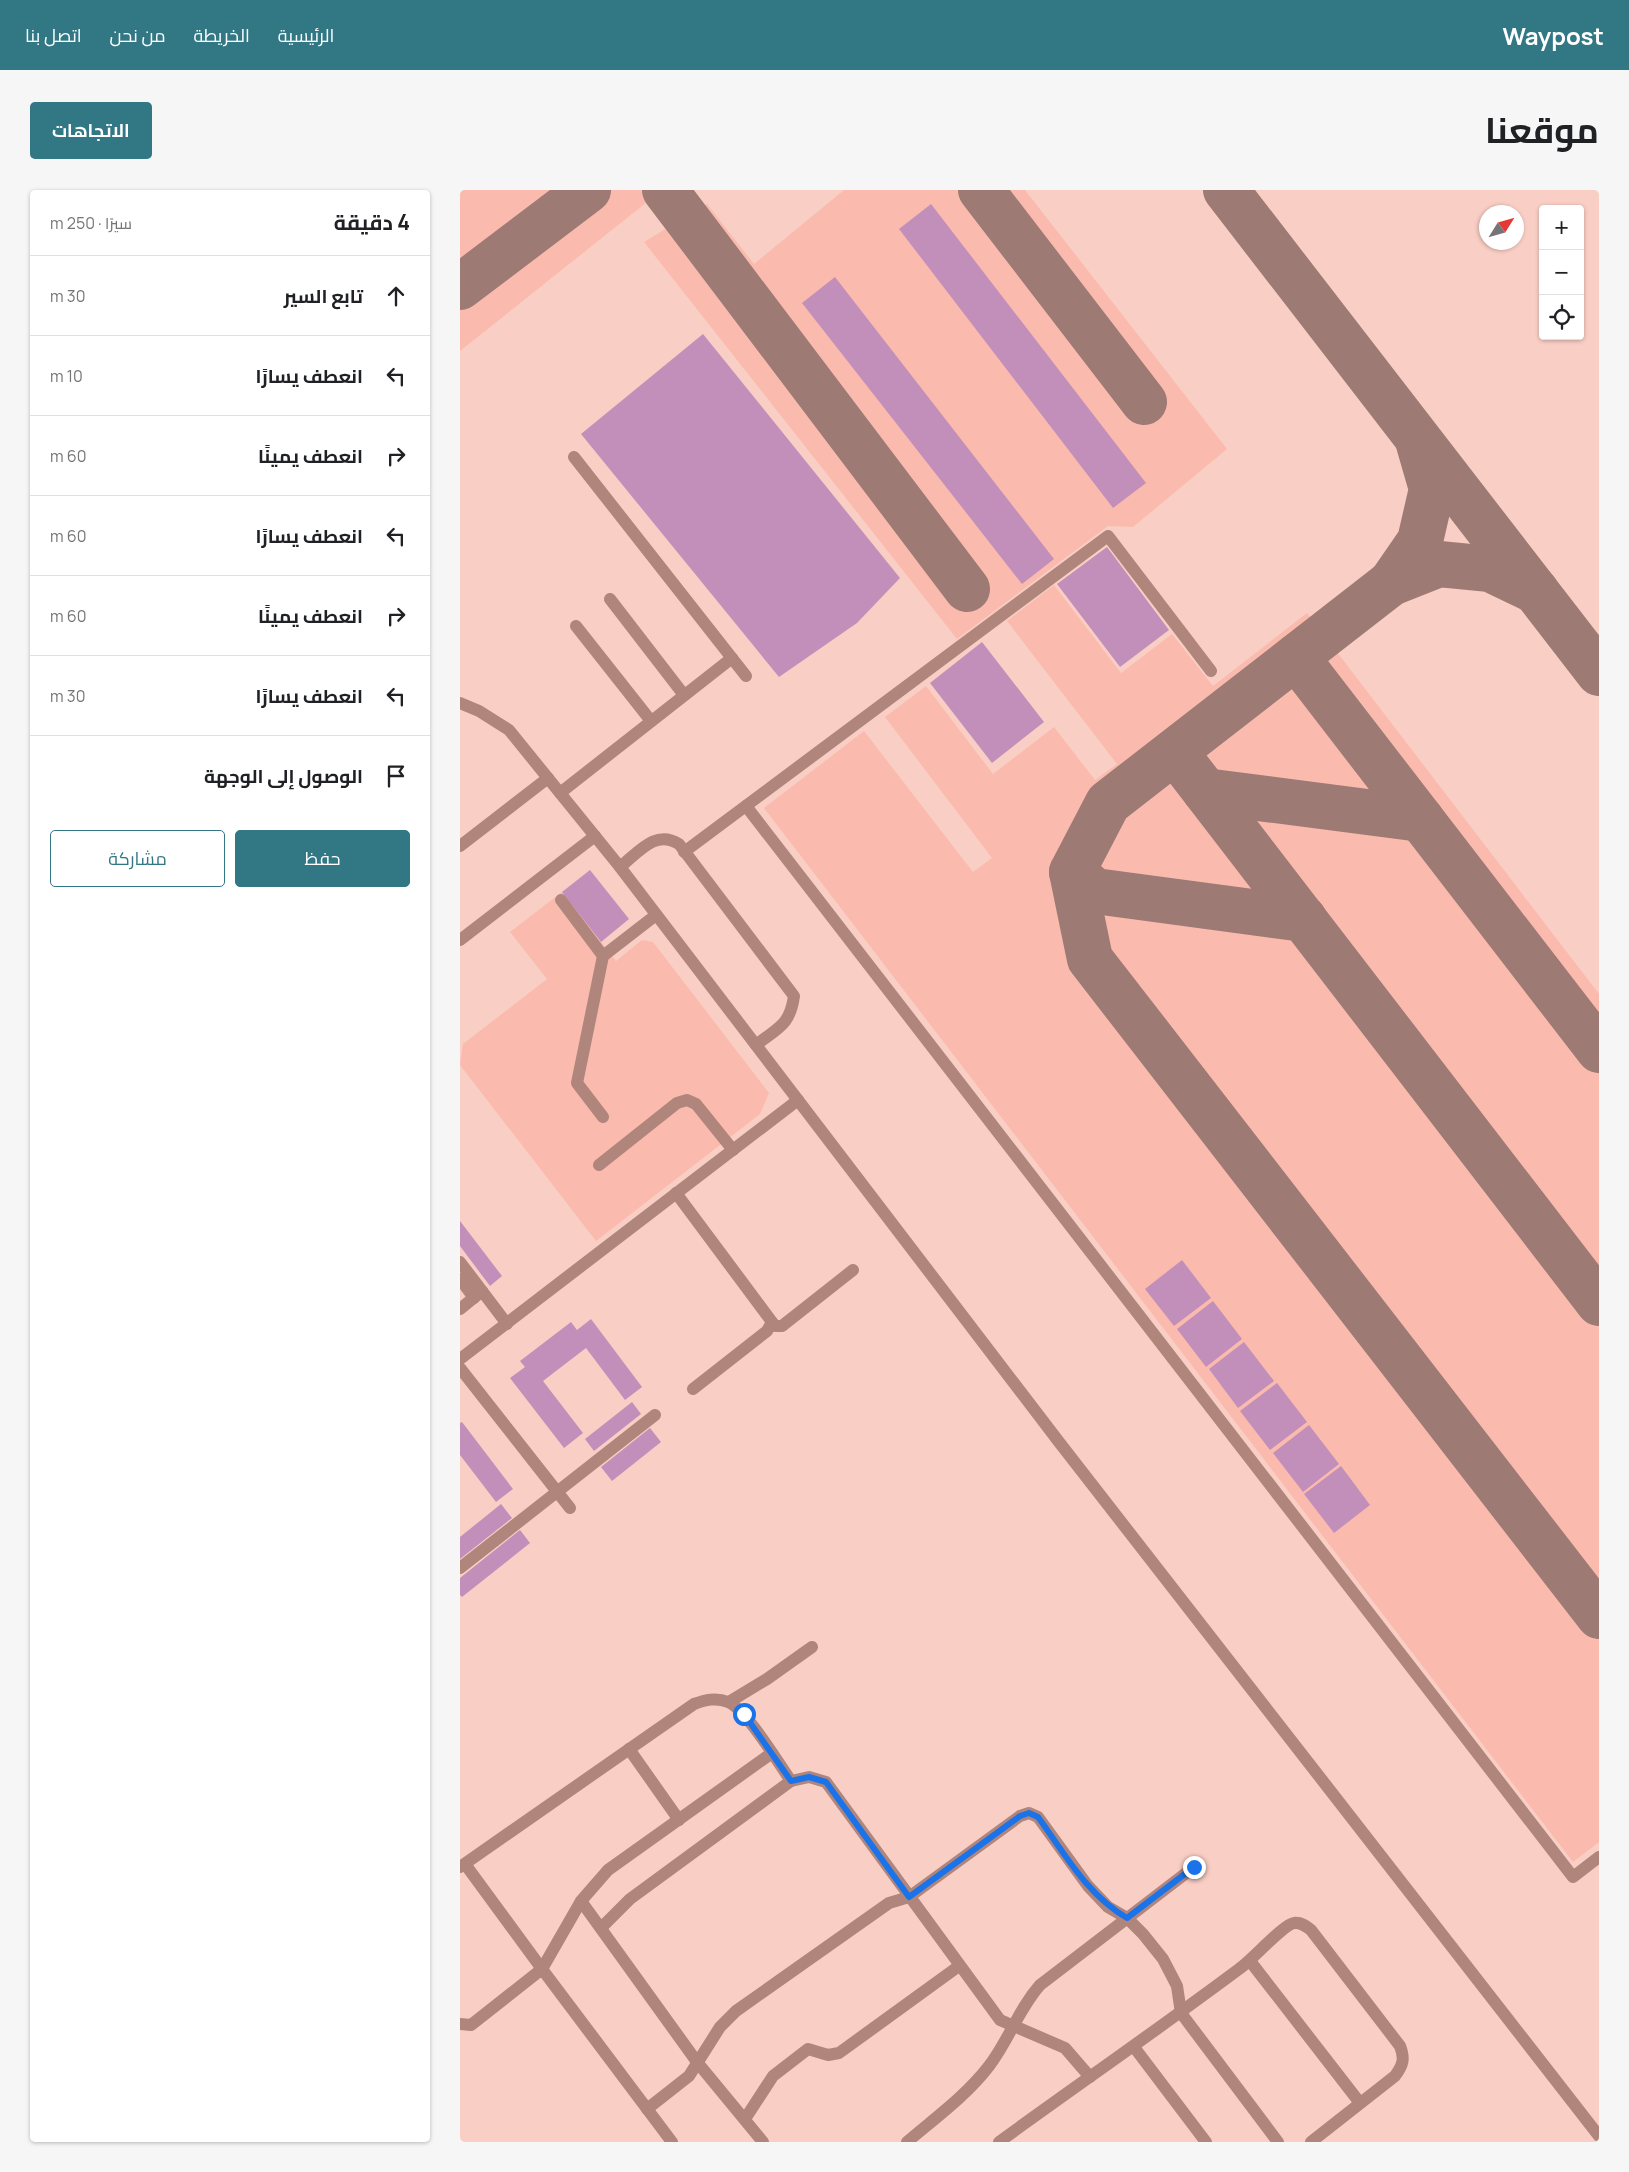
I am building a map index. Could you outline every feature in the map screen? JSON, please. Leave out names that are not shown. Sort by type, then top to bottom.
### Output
[{"type":"street","points":[[574,457],[746,676]]},
{"type":"street","points":[[684,852],[1108,536],[1210,671]]},
{"type":"street","points":[[610,599],[684,695]]},
{"type":"street","points":[[576,626],[651,722]]},
{"type":"street","points":[[560,793],[732,658]]},
{"type":"street","points":[[460,704],[479,711],[509,730],[620,867],[1059,1442],[1599,2136]]},
{"type":"street","points":[[460,846],[548,778]]},
{"type":"street","points":[[746,806],[1573,1877],[1599,1858]]},
{"type":"street","points":[[460,940],[595,836]]},
{"type":"street","points":[[620,867],[656,839],[669,838],[684,852],[794,996],[792,1010],[787,1021],[756,1045]]},
{"type":"street","points":[[560,900],[603,956]]},
{"type":"street","points":[[603,1117],[577,1083],[603,956],[656,915]]},
{"type":"street","points":[[599,1165],[677,1103],[687,1100],[696,1104],[732,1150]]},
{"type":"street","points":[[460,1359],[798,1100]]},
{"type":"street","points":[[676,1193],[775,1326],[782,1326],[853,1270]]},
{"type":"street","points":[[460,1262],[478,1294]]},
{"type":"street","points":[[460,1279],[478,1294],[506,1324]]},
{"type":"street","points":[[460,1309],[478,1294]]},
{"type":"street","points":[[693,1389],[767,1331],[772,1322]]},
{"type":"street","points":[[460,1368],[570,1508]]},
{"type":"street","points":[[460,1568],[655,1415]]},
{"type":"street","points":[[729,1702],[767,1679],[812,1647]]},
{"type":"street","points":[[672,2142],[463,1866],[694,1704],[710,1699],[729,1702],[744,1714],[791,1781]]},
{"type":"street","points":[[629,1749],[679,1820]]},
{"type":"street","points":[[460,2024],[471,2025],[542,1969],[581,1901],[608,1870],[772,1753]]},
{"type":"street","points":[[601,1928],[630,1899],[791,1781],[809,1777],[826,1782],[1000,2020],[1012,2027],[1065,2048],[1090,2076]]},
{"type":"street","points":[[647,2109],[689,2076],[720,2027],[736,2011],[888,1903],[909,1897],[1020,1816],[1029,1813],[1038,1817],[1088,1886],[1108,1907],[1127,1918],[1163,1959],[1177,1986],[1181,2013],[1278,2142]]},
{"type":"street","points":[[907,2142],[975,2083],[990,2065],[1025,2001],[1040,1985],[1194,1867]]},
{"type":"street","points":[[581,1901],[697,2062],[763,2142]]},
{"type":"street","points":[[999,2142],[1181,2013],[1250,1961],[1288,1925],[1293,1923],[1303,1924],[1311,1930],[1400,2046],[1404,2055],[1402,2066],[1395,2076],[1311,2142]]},
{"type":"street","points":[[1250,1961],[1360,2103]]},
{"type":"street","points":[[744,2120],[772,2076],[808,2049],[828,2054],[839,2053],[959,1966]]},
{"type":"street","points":[[1134,2047],[1206,2142]]},
{"type":"shaded area","points":[[460,190],[662,190],[460,351]]},
{"type":"shaded area","points":[[844,190],[1025,190],[1227,449],[1133,527],[1108,526],[957,639],[644,242],[707,204],[754,264]]},
{"type":"shaded area","points":[[1054,585],[1121,673],[1172,634],[1213,686],[1307,613],[1599,994],[1599,1842],[1573,1862],[764,808],[864,731],[973,872],[992,858],[885,717],[926,686],[993,774],[1054,727],[1095,780],[1117,764],[1007,621]]},
{"type":"shaded area","points":[[562,892],[616,961],[642,940],[653,942],[769,1093],[760,1114],[596,1241],[460,1065],[463,1044],[547,979],[510,932]]},
{"type":"building","points":[[931,204],[1146,483],[1113,508],[899,229]]},
{"type":"building","points":[[835,277],[1054,559],[1022,584],[802,303]]},
{"type":"building","points":[[703,334],[900,578],[857,623],[779,677],[581,434]]},
{"type":"building","points":[[1107,547],[1169,630],[1120,667],[1057,584]]},
{"type":"building","points":[[982,642],[1044,722],[992,763],[930,683]]},
{"type":"building","points":[[590,870],[629,919],[601,942],[562,892]]},
{"type":"building","points":[[460,1221],[502,1276],[490,1286],[460,1246]]},
{"type":"building","points":[[1182,1260],[1211,1298],[1174,1326],[1145,1289]]},
{"type":"building","points":[[1213,1301],[1242,1339],[1206,1367],[1177,1329]]},
{"type":"building","points":[[591,1319],[642,1387],[625,1400],[586,1348],[543,1381],[583,1433],[564,1448],[510,1378],[525,1367],[520,1361],[571,1322],[577,1330]]},
{"type":"building","points":[[1244,1342],[1274,1381],[1238,1408],[1209,1369]]},
{"type":"building","points":[[1277,1383],[1307,1422],[1270,1450],[1240,1411]]},
{"type":"building","points":[[632,1402],[641,1414],[594,1451],[585,1439]]},
{"type":"building","points":[[462,1422],[513,1489],[496,1502],[460,1455],[460,1423]]},
{"type":"building","points":[[1309,1425],[1339,1464],[1303,1492],[1273,1453]]},
{"type":"building","points":[[650,1428],[661,1442],[612,1481],[601,1467]]},
{"type":"building","points":[[1341,1466],[1370,1505],[1334,1533],[1304,1494]]},
{"type":"building","points":[[501,1504],[512,1518],[460,1559],[460,1537]]},
{"type":"building","points":[[520,1530],[530,1543],[462,1597],[460,1595],[460,1578]]},
{"type":"taxiway","points":[[460,287],[588,190]]},
{"type":"taxiway","points":[[665,190],[967,589]]},
{"type":"taxiway","points":[[981,190],[1144,402]]},
{"type":"taxiway","points":[[1226,190],[1599,673]]},
{"type":"taxiway","points":[[1419,444],[1432,489],[1420,541],[1391,583],[1439,564],[1490,569],[1536,591]]},
{"type":"taxiway","points":[[1391,583],[1108,803],[1072,872],[1090,959],[1599,1616]]},
{"type":"taxiway","points":[[1296,657],[1599,1050]]},
{"type":"taxiway","points":[[1175,752],[1599,1303]]},
{"type":"taxiway","points":[[1205,791],[1421,819]]},
{"type":"taxiway","points":[[1072,872],[1095,891],[1304,919]]},
{"type":"route","points":[[744,1714],[791,1781],[809,1777],[826,1782],[909,1897],[1020,1816],[1029,1813],[1038,1817],[1088,1886],[1108,1907],[1127,1918],[1194,1867]]}]
